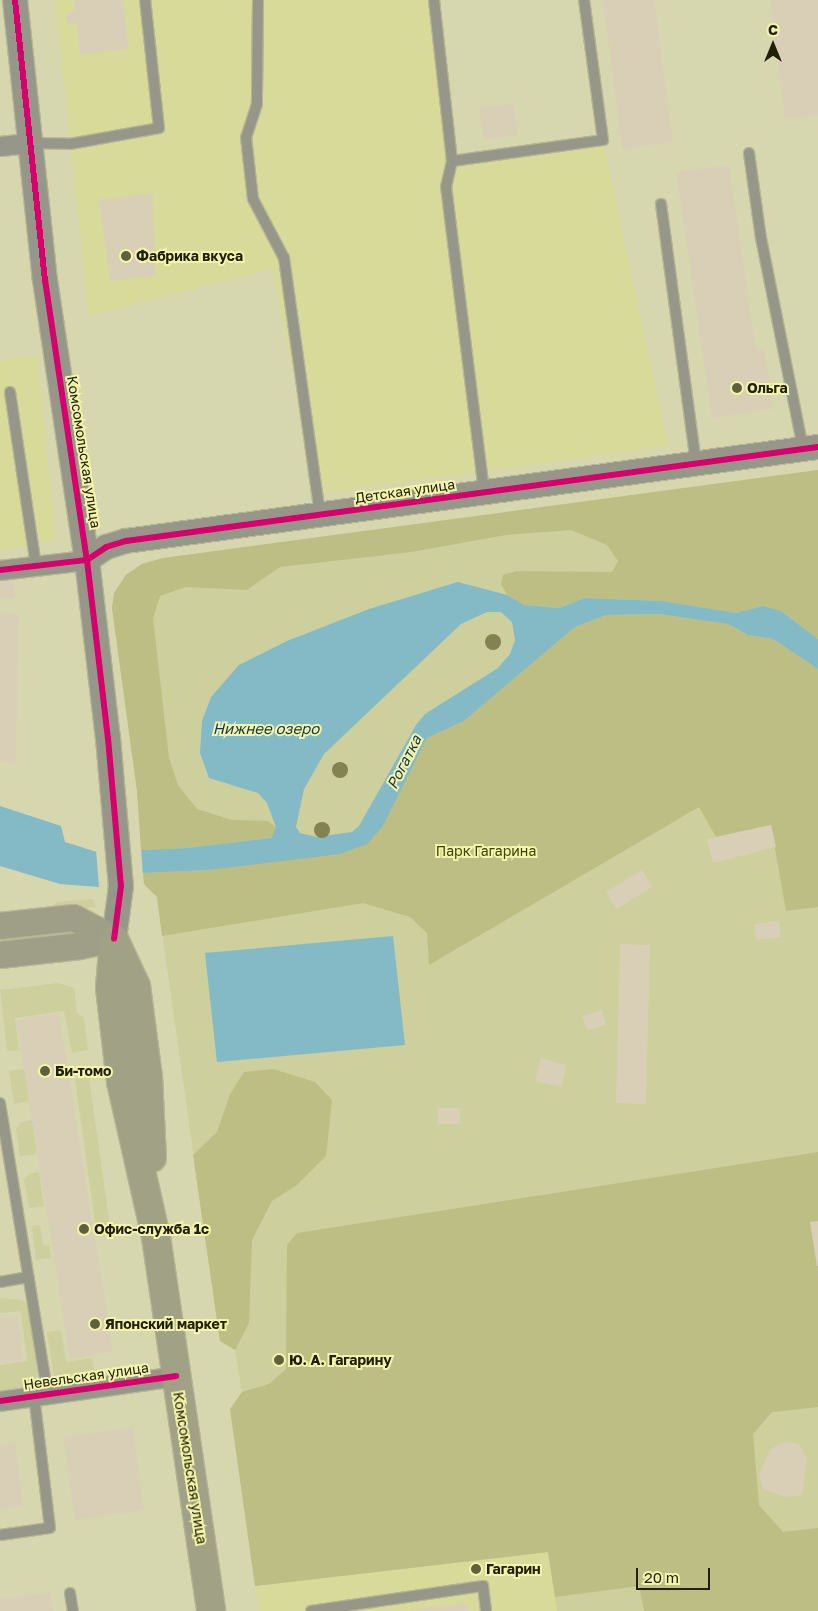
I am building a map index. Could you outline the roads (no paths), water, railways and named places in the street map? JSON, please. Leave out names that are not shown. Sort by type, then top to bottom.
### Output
[{"type":"main road","points":[[0,926],[74,918],[114,939]]},
{"type":"main road","points":[[0,955],[80,946],[114,939]]},
{"type":"main road","name":"Комсомольская улица","points":[[114,939],[110,988],[121,1082],[156,1237],[211,1611]]},
{"type":"street","name":"Комсомольская улица","points":[[15,0],[45,280],[87,560],[117,835],[121,886],[114,939]]},
{"type":"street","points":[[0,146],[31,143]]},
{"type":"street","name":"Детская улица","points":[[0,570],[87,560],[106,547],[126,540],[810,448]]},
{"type":"street","name":"Невельская улица","points":[[0,1401],[176,1376]]},
{"type":"lane","points":[[31,143],[70,144],[159,128],[145,0]]},
{"type":"lane","points":[[258,0],[256,104],[246,137],[253,199],[284,258],[320,515]]},
{"type":"lane","points":[[434,0],[452,160],[446,186],[484,493]]},
{"type":"lane","points":[[452,160],[602,140],[584,0]]},
{"type":"lane","points":[[749,153],[761,238],[810,448]]},
{"type":"lane","points":[[660,204],[696,464]]},
{"type":"lane","points":[[10,392],[36,566]]},
{"type":"lane","points":[[0,1103],[29,1277],[41,1395],[50,1528],[0,1535]]},
{"type":"lane","points":[[0,1282],[29,1277]]},
{"type":"lane","points":[[311,1611],[483,1586],[486,1611]]},
{"type":"lane","points":[[70,1593],[73,1611]]},
{"type":"water","points":[[458,582],[507,595],[524,605],[560,608],[584,598],[662,601],[736,613],[763,606],[781,611],[818,639],[818,669],[773,639],[748,635],[728,624],[659,614],[606,615],[575,627],[464,721],[427,738],[383,826],[367,844],[340,854],[208,870],[143,873],[99,887],[60,884],[0,866],[0,806],[61,826],[65,842],[97,852],[188,848],[271,838],[276,827],[267,803],[258,793],[209,778],[200,753],[202,721],[211,697],[239,665],[287,641],[369,609]],"holes":[[[487,612],[501,612],[512,622],[515,640],[510,654],[498,668],[425,714],[416,725],[359,826],[352,832],[317,837],[300,833],[296,827],[304,789],[324,754],[461,624]]]},
{"type":"water","points":[[393,936],[405,1045],[217,1062],[205,953]]},
{"type":"place","name":"Фабрика вкуса","points":[[126,256]]},
{"type":"place","name":"Ольга","points":[[737,388]]},
{"type":"place","name":"Би-томо","points":[[45,1071]]},
{"type":"place","name":"Офис-служба 1с","points":[[84,1229]]},
{"type":"place","name":"Японский маркет","points":[[95,1324]]},
{"type":"place","name":"Ю. А. Гагарину","points":[[279,1360]]},
{"type":"place","name":"Гагарин","points":[[476,1569]]},
{"type":"water label","name":"Нижнее озеро","points":[[266,729]]},
{"type":"water label","name":"Рогатка","points":[[404,762]]},
{"type":"park label","name":"Парк Гагарина","points":[[486,851]]}]
